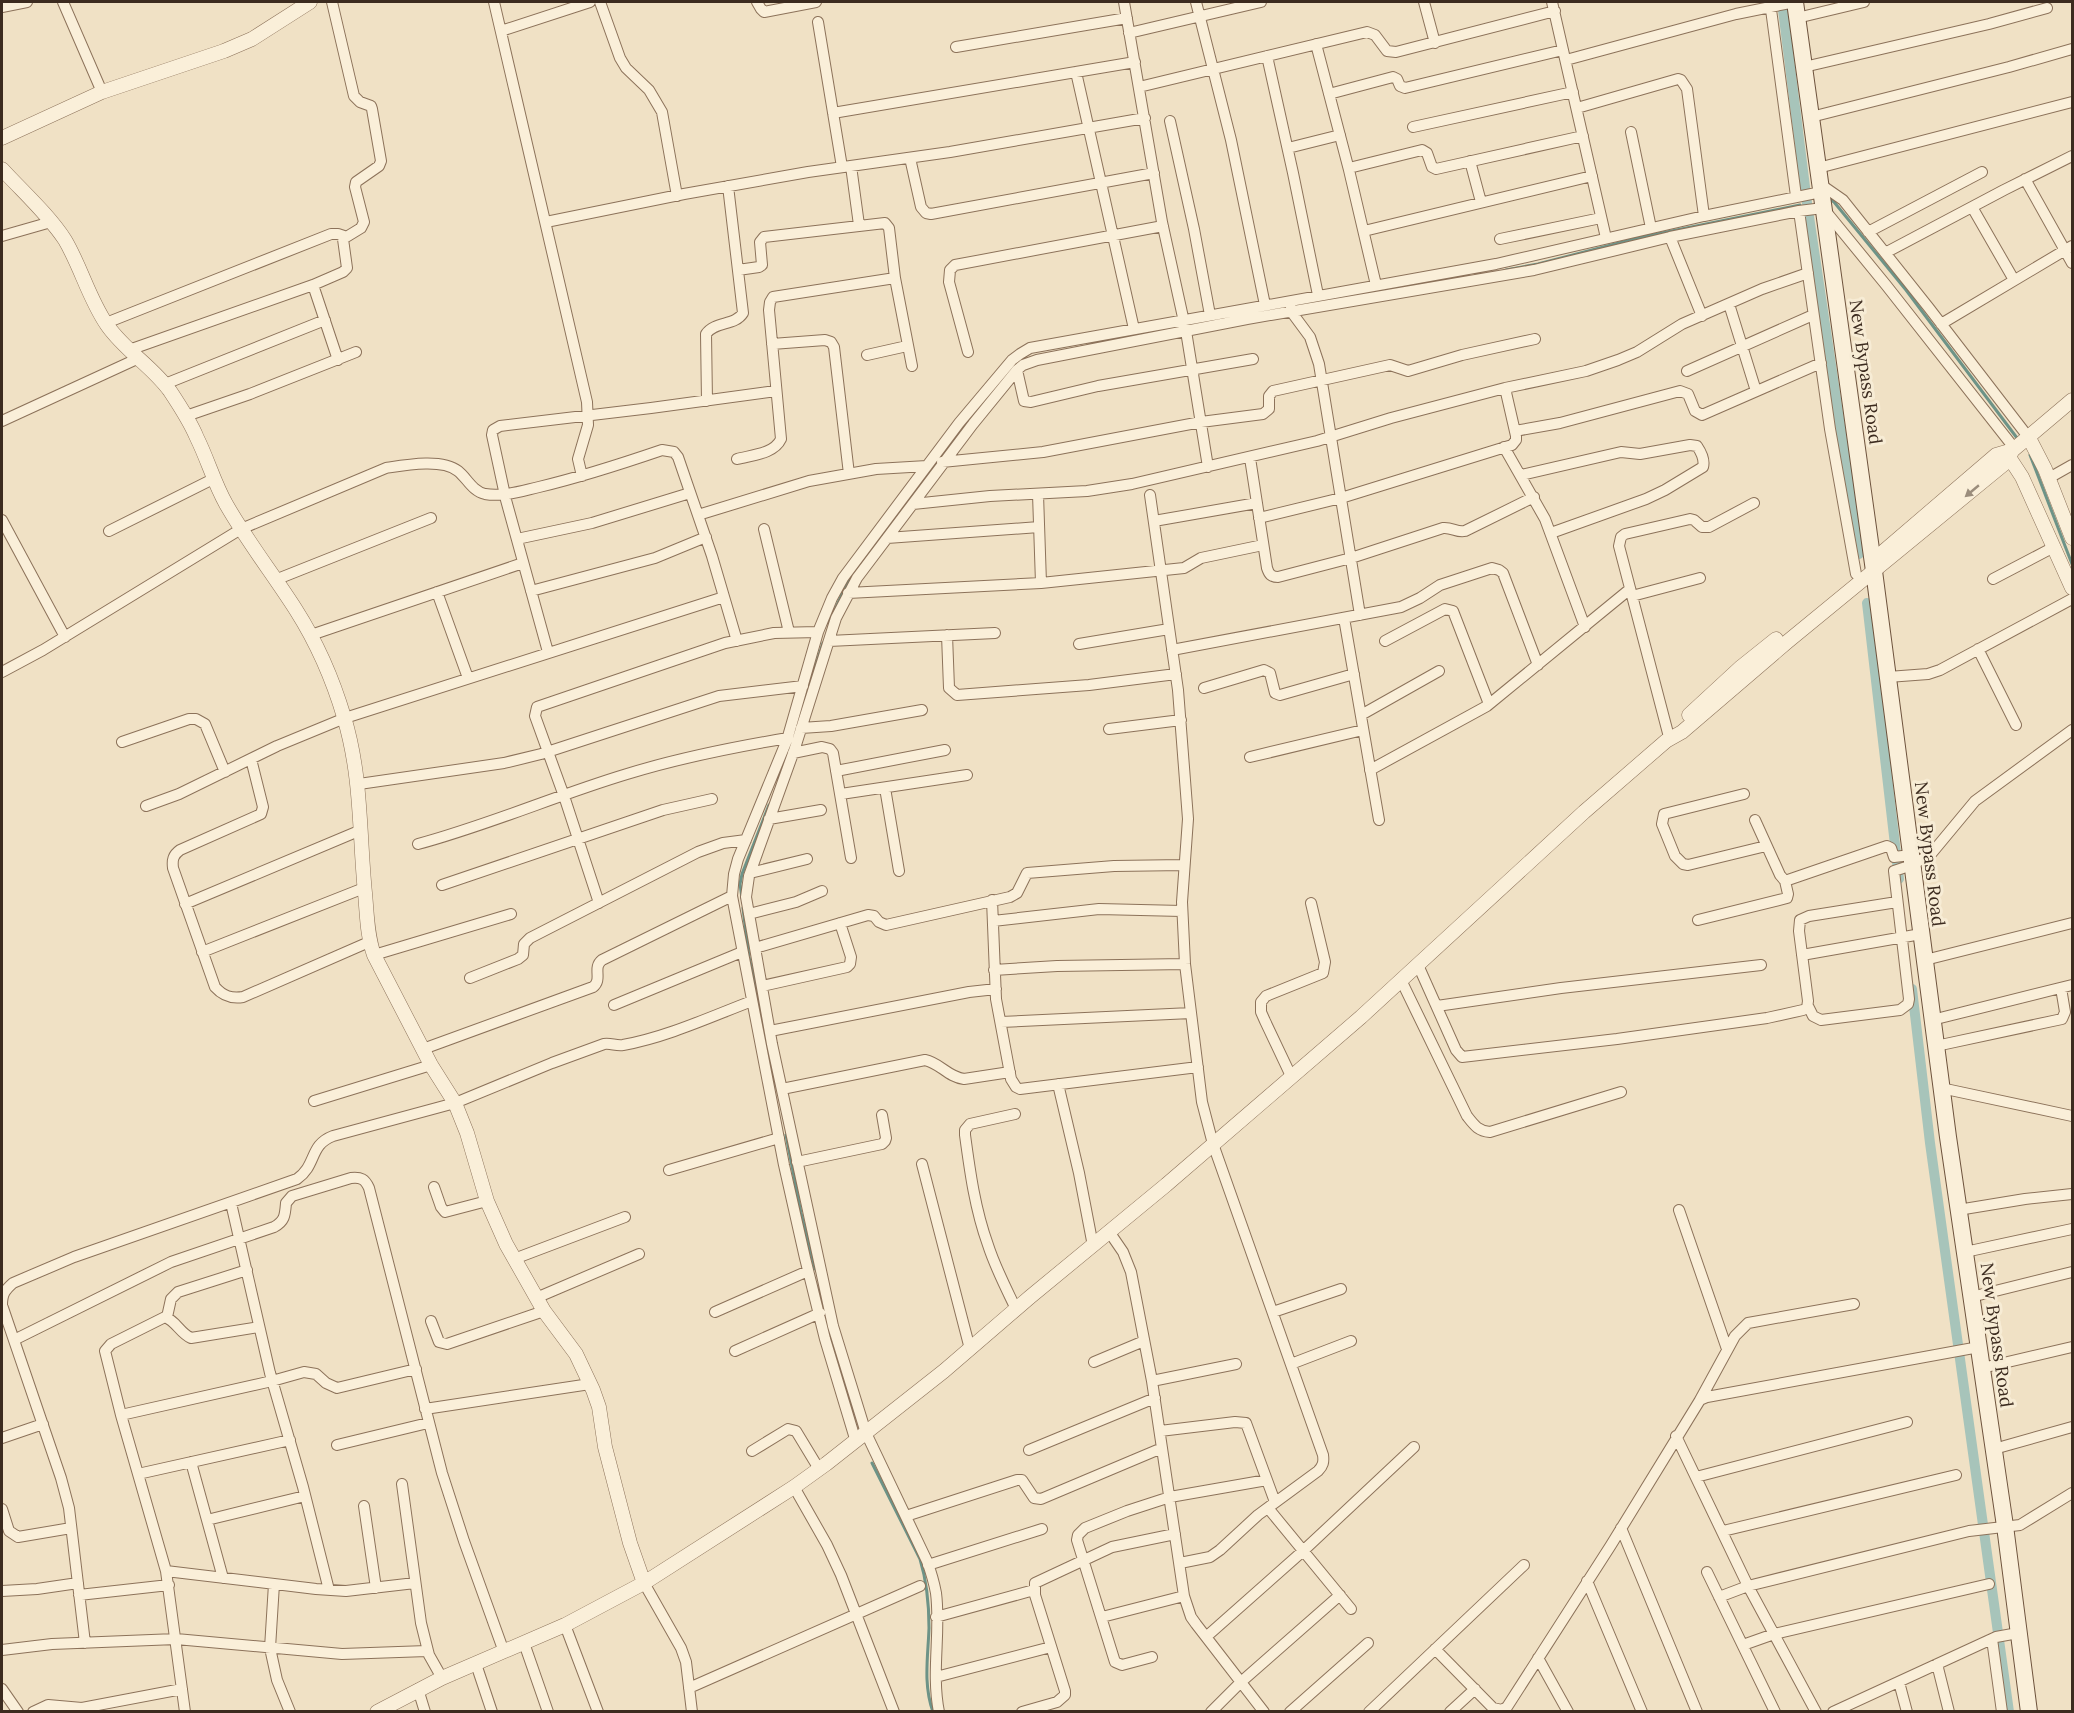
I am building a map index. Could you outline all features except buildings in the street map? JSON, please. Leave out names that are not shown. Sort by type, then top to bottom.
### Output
[{"type":"main road","name":"New Bypass Road","points":[[1784,6],[1804,67],[1811,117],[1810,197],[1873,566],[1888,677],[1910,935],[1925,960],[1971,1297],[1972,1349],[1982,1368],[1994,1449],[1992,1528],[2003,1636],[2029,1712]]},
{"type":"street","points":[[2,7],[27,2]]},
{"type":"street","points":[[63,2],[102,92]]},
{"type":"street","points":[[2,138],[102,92],[224,51],[252,39],[310,2]]},
{"type":"street","points":[[2,421],[134,354],[313,285],[347,268],[342,242],[344,237],[361,228],[364,222],[355,187],[356,182],[379,166],[381,161],[371,105],[360,102],[354,96],[332,2]]},
{"type":"street","points":[[494,2],[589,415],[587,432],[578,459],[582,476]]},
{"type":"street","points":[[501,31],[590,2]]},
{"type":"street","points":[[600,2],[620,58],[626,68],[649,90],[662,112],[677,196]]},
{"type":"street","points":[[757,2],[764,12],[816,2]]},
{"type":"street","points":[[1124,2],[1163,226],[1185,326],[1208,467]]},
{"type":"street","points":[[1196,2],[1231,140],[1265,305]]},
{"type":"street","points":[[1129,33],[1261,2]]},
{"type":"street","points":[[1424,2],[1435,43]]},
{"type":"street","points":[[1139,87],[1367,32],[1375,35],[1383,47],[1390,52],[1435,43],[1564,2]]},
{"type":"street","points":[[1329,94],[1393,77],[1397,79],[1400,86],[1405,88],[1564,55],[1736,14],[1784,6],[1864,2]]},
{"type":"street","points":[[1553,6],[1606,238]]},
{"type":"street","points":[[1784,6],[1810,197],[1808,273],[1813,315],[1830,429],[1856,574]]},
{"type":"street","points":[[1804,67],[1978,27],[2047,8]]},
{"type":"street","points":[[956,47],[1126,18]]},
{"type":"street","points":[[818,22],[833,113],[859,225]]},
{"type":"street","points":[[1316,44],[1349,168],[1376,285]]},
{"type":"street","points":[[1811,117],[2073,49]]},
{"type":"street","points":[[1267,56],[1318,295]]},
{"type":"street","points":[[833,113],[1135,62]]},
{"type":"street","points":[[1076,72],[1134,329]]},
{"type":"street","points":[[1577,108],[1681,80],[1687,89],[1704,216]]},
{"type":"street","points":[[1413,127],[1573,92]]},
{"type":"street","points":[[939,1712],[936,1677],[936,1595],[928,1565],[906,1516],[861,1437],[825,1339],[779,1138],[732,896],[734,874],[788,738],[818,632],[843,578],[936,463],[1023,365],[1185,326],[1291,307],[1534,270],[1670,237],[1810,197],[2073,102]]},
{"type":"street","points":[[546,222],[728,186],[1145,118]]},
{"type":"street","points":[[1170,121],[1210,315]]},
{"type":"street","points":[[1631,132],[1651,228]]},
{"type":"street","points":[[1288,148],[1340,135]]},
{"type":"street","points":[[1349,168],[1422,150],[1427,153],[1430,165],[1434,168],[1583,135]]},
{"type":"street","points":[[1885,253],[2073,156]]},
{"type":"street","points":[[910,158],[921,207],[926,213],[931,214],[1154,172]]},
{"type":"street","points":[[1470,161],[1481,202]]},
{"type":"street","points":[[2,169],[51,222],[74,258],[105,323],[134,354],[154,370],[186,416],[198,438],[213,479],[241,529],[311,635],[327,670],[345,718],[359,784],[369,942],[431,1065],[455,1103],[487,1201],[514,1258],[544,1311],[576,1354],[590,1384],[598,1407],[605,1447],[630,1544],[644,1583],[681,1648],[686,1662],[692,1712]]},
{"type":"street","points":[[1868,232],[1982,172]]},
{"type":"street","points":[[1364,231],[1592,176]]},
{"type":"street","points":[[2025,179],[2069,248],[2073,264]]},
{"type":"street","points":[[707,401],[706,334],[713,326],[738,319],[743,313],[728,186]]},
{"type":"street","points":[[1810,197],[1886,285],[2013,452],[2022,477],[2073,588]]},
{"type":"street","points":[[861,1437],[833,1326],[797,1162],[746,897],[750,873],[793,753],[829,640],[848,593],[913,504],[959,423],[1020,354],[1030,348],[1134,329],[1185,326],[1210,315],[1265,305],[1291,307],[1318,295],[1496,264],[1704,216],[1810,197],[1842,200],[2029,438],[2069,518],[2073,538]]},
{"type":"street","points":[[1972,207],[2014,280]]},
{"type":"street","points":[[1500,239],[1601,218]]},
{"type":"street","points":[[2,236],[51,222]]},
{"type":"street","points":[[738,270],[762,265],[760,242],[764,237],[882,222],[886,224],[889,228],[895,278],[912,366]]},
{"type":"street","points":[[968,352],[949,282],[950,270],[955,266],[1163,226]]},
{"type":"street","points":[[105,323],[331,234],[344,237]]},
{"type":"street","points":[[1670,237],[1702,316]]},
{"type":"street","points":[[1941,324],[2069,248]]},
{"type":"street","points":[[913,504],[1087,491],[1132,484],[1250,458],[1505,388],[1586,371],[1637,352],[1682,324],[1808,273]]},
{"type":"street","points":[[737,459],[772,450],[778,446],[781,439],[769,310],[773,297],[895,278]]},
{"type":"street","points":[[313,285],[338,360]]},
{"type":"street","points":[[1729,304],[1756,391]]},
{"type":"street","points":[[1291,307],[1310,337],[1319,364],[1360,615]]},
{"type":"street","points":[[1687,371],[1813,315]]},
{"type":"street","points":[[165,384],[325,320]]},
{"type":"street","points":[[698,515],[809,481],[876,469],[1043,452],[1201,422],[1263,414],[1269,409],[1269,396],[1273,391],[1390,365],[1408,371],[1462,355],[1535,339]]},
{"type":"street","points":[[772,344],[825,340],[834,347],[849,474]]},
{"type":"street","points":[[867,355],[907,346]]},
{"type":"street","points":[[186,416],[356,352]]},
{"type":"street","points":[[1017,370],[1022,396],[1027,403],[1098,386],[1253,359]]},
{"type":"street","points":[[1515,431],[1560,423],[1680,391],[1688,394],[1695,411],[1702,415],[1821,363]]},
{"type":"street","points":[[1259,518],[1341,498],[1515,442],[1515,431],[1505,388]]},
{"type":"street","points":[[548,652],[505,495],[492,435],[493,430],[500,426],[777,391]]},
{"type":"street","points":[[377,1712],[418,1689],[565,1625],[644,1583],[794,1487],[861,1437],[1110,1233],[1418,965],[1576,819],[1668,739],[1682,732],[1873,566],[1967,496],[2073,400]]},
{"type":"street","points":[[1521,475],[1621,452],[1640,454],[1690,445],[1697,446],[1700,450],[1704,461],[1703,467],[1674,485],[1647,499],[1551,533]]},
{"type":"street","points":[[1504,447],[1534,497],[1551,533],[1585,627]]},
{"type":"street","points":[[2,672],[65,637],[241,529],[386,468],[401,465],[448,466],[456,469],[475,490],[486,494],[505,495],[582,476],[662,450],[674,452],[678,457],[706,537],[737,641]]},
{"type":"street","points":[[1250,458],[1267,568],[1273,577],[1351,558],[1443,528],[1465,531],[1534,497]]},
{"type":"street","points":[[2049,478],[2073,465]]},
{"type":"street","points":[[109,531],[213,479]]},
{"type":"street","points":[[516,539],[592,523],[690,493]]},
{"type":"street","points":[[1038,494],[1041,583]]},
{"type":"street","points":[[1150,495],[1181,720],[1188,819],[1182,911],[1185,964],[1202,1101],[1213,1144],[1324,1462],[1318,1471],[1271,1505],[1220,1551],[1209,1557],[1180,1563]]},
{"type":"street","points":[[1154,521],[1257,503]]},
{"type":"street","points":[[1668,739],[1619,546],[1621,537],[1625,534],[1690,519],[1705,528],[1754,503]]},
{"type":"street","points":[[275,580],[431,518]]},
{"type":"street","points":[[2,520],[65,637]]},
{"type":"street","points":[[887,538],[1039,527]]},
{"type":"street","points":[[764,530],[789,632]]},
{"type":"street","points":[[531,591],[655,558],[706,537]]},
{"type":"street","points":[[848,593],[1041,583],[1184,568],[1201,558],[1263,545]]},
{"type":"street","points":[[1993,579],[2054,547]]},
{"type":"street","points":[[311,635],[523,563]]},
{"type":"street","points":[[1668,739],[1676,726],[1741,667],[1856,574],[1873,566]]},
{"type":"street","points":[[1173,650],[1401,607],[1440,585],[1492,568],[1503,573],[1538,665]]},
{"type":"street","points":[[1370,770],[1489,704],[1631,592],[1700,578]]},
{"type":"street","points":[[437,592],[468,678]]},
{"type":"street","points":[[146,806],[179,794],[251,759],[345,718],[724,597]]},
{"type":"street","points":[[1888,677],[1928,674],[1940,670],[2073,599]]},
{"type":"street","points":[[1385,641],[1445,609],[1453,611],[1489,704]]},
{"type":"street","points":[[1344,618],[1379,820]]},
{"type":"street","points":[[1079,644],[1169,629]]},
{"type":"street","points":[[599,903],[564,795],[535,716],[534,711],[537,707],[737,641],[789,632],[818,632]]},
{"type":"street","points":[[829,640],[994,633]]},
{"type":"street","points":[[946,635],[949,688],[957,695],[1089,686],[1176,674]]},
{"type":"street","points":[[1978,649],[2016,725]]},
{"type":"street","points":[[1204,688],[1264,670],[1270,673],[1275,693],[1280,695],[1354,674]]},
{"type":"street","points":[[1361,715],[1439,671]]},
{"type":"street","points":[[359,784],[504,763],[548,752],[719,696],[802,686]]},
{"type":"street","points":[[801,728],[821,727],[922,710]]},
{"type":"street","points":[[122,742],[189,719],[196,719],[205,724],[225,772]]},
{"type":"street","points":[[1109,729],[1181,720]]},
{"type":"street","points":[[1250,757],[1363,730]]},
{"type":"street","points":[[1897,902],[1803,918],[1798,925],[1808,1006],[1813,1016],[1821,1020],[1900,1010],[1905,1007],[1909,999],[1910,935],[1897,902],[1893,873],[1903,862],[1938,847],[1965,812],[1982,795],[2073,730]]},
{"type":"street","points":[[418,844],[453,835],[648,768],[750,744],[788,738]]},
{"type":"street","points":[[793,753],[826,747],[833,753],[851,858]]},
{"type":"street","points":[[836,771],[945,750]]},
{"type":"street","points":[[251,759],[263,807],[261,814],[174,854],[172,868],[214,987],[226,996],[243,997],[369,942]]},
{"type":"street","points":[[841,795],[967,775]]},
{"type":"street","points":[[885,788],[899,871]]},
{"type":"street","points":[[1744,794],[1664,814],[1662,824],[1675,856],[1683,864],[1688,865],[1766,846]]},
{"type":"street","points":[[442,885],[663,810],[712,799]]},
{"type":"street","points":[[769,819],[821,810]]},
{"type":"street","points":[[1698,920],[1787,898],[1785,881],[1780,875],[1755,820]]},
{"type":"street","points":[[185,904],[361,830]]},
{"type":"street","points":[[470,978],[518,959],[524,955],[524,944],[530,938],[698,852],[723,843],[746,840]]},
{"type":"street","points":[[1785,881],[1887,846],[1903,862]]},
{"type":"street","points":[[750,873],[807,859]]},
{"type":"street","points":[[755,948],[871,915],[886,925],[1010,897],[1017,893],[1027,873],[1114,866],[1184,865]]},
{"type":"street","points":[[202,952],[364,888]]},
{"type":"street","points":[[749,914],[796,902],[822,891]]},
{"type":"street","points":[[423,1049],[593,987],[599,978],[597,968],[602,960],[732,896]]},
{"type":"street","points":[[992,900],[996,989],[1013,1084],[1020,1089],[1198,1067]]},
{"type":"street","points":[[1291,1076],[1264,1021],[1261,1002],[1266,996],[1323,973],[1325,962],[1311,903]]},
{"type":"street","points":[[993,921],[1100,909],[1182,911]]},
{"type":"street","points":[[374,955],[511,914]]},
{"type":"street","points":[[762,986],[847,967],[851,957],[840,923]]},
{"type":"street","points":[[1925,960],[2073,923]]},
{"type":"street","points":[[1802,955],[1910,935]]},
{"type":"street","points":[[614,1005],[742,952]]},
{"type":"street","points":[[994,970],[1185,964]]},
{"type":"street","points":[[1418,965],[1456,1050],[1462,1057],[1467,1058],[1767,1018],[1803,1010],[1808,1006]]},
{"type":"street","points":[[1437,1006],[1561,988],[1761,965]]},
{"type":"street","points":[[1401,980],[1467,1116],[1474,1126],[1482,1131],[1490,1132],[1621,1092]]},
{"type":"street","points":[[1932,1020],[2073,985]]},
{"type":"street","points":[[1936,1046],[2062,1019],[2065,1012],[2061,988]]},
{"type":"street","points":[[770,1031],[969,992],[996,989]]},
{"type":"street","points":[[85,1643],[69,1508],[61,1478],[2,1305],[2,1295],[13,1283],[74,1257],[297,1179],[308,1169],[319,1144],[325,1139],[455,1103],[604,1044],[612,1043],[618,1046],[640,1041],[752,1001]]},
{"type":"street","points":[[1001,1022],[1191,1013]]},
{"type":"street","points":[[782,1089],[925,1060],[931,1061],[957,1078],[1010,1072]]},
{"type":"street","points":[[314,1101],[431,1065]]},
{"type":"street","points":[[1058,1084],[1093,1246]]},
{"type":"street","points":[[1941,1088],[2073,1116]]},
{"type":"street","points":[[1015,1114],[970,1124],[965,1130],[965,1135],[971,1183],[981,1225],[1016,1309]]},
{"type":"street","points":[[797,1162],[882,1144],[886,1138],[882,1115]]},
{"type":"street","points":[[669,1170],[779,1138]]},
{"type":"street","points":[[922,1164],[970,1349]]},
{"type":"street","points":[[14,1340],[171,1262],[279,1224],[285,1216],[286,1203],[292,1196],[351,1178],[359,1177],[364,1180],[372,1199],[428,1424],[464,1541],[504,1652]]},
{"type":"street","points":[[434,1187],[445,1212],[487,1201]]},
{"type":"street","points":[[1959,1210],[2073,1194]]},
{"type":"street","points":[[231,1203],[272,1381],[290,1440],[329,1590]]},
{"type":"street","points":[[1679,1210],[1727,1349]]},
{"type":"street","points":[[514,1258],[625,1217]]},
{"type":"street","points":[[1965,1251],[2073,1229]]},
{"type":"street","points":[[1110,1233],[1128,1261],[1155,1398],[1184,1596],[1191,1617],[1264,1712]]},
{"type":"street","points":[[536,1298],[639,1254]]},
{"type":"street","points":[[168,1317],[171,1299],[177,1292],[247,1270]]},
{"type":"street","points":[[715,1312],[808,1271]]},
{"type":"street","points":[[1971,1297],[2073,1272]]},
{"type":"street","points":[[1273,1312],[1341,1289]]},
{"type":"street","points":[[1435,1649],[1493,1708],[1502,1710],[1507,1707],[1700,1400],[1735,1336],[1748,1323],[1854,1304]]},
{"type":"street","points":[[431,1321],[439,1342],[447,1344],[544,1311]]},
{"type":"street","points":[[735,1351],[820,1313]]},
{"type":"street","points":[[185,1712],[166,1570],[105,1356],[107,1347],[162,1317],[168,1317],[186,1336],[191,1338],[259,1327]]},
{"type":"street","points":[[1094,1362],[1144,1341]]},
{"type":"street","points":[[1290,1364],[1351,1341]]},
{"type":"street","points":[[1982,1368],[2073,1347]]},
{"type":"street","points":[[1700,1400],[1727,1393],[1972,1349]]},
{"type":"street","points":[[1152,1381],[1236,1364]]},
{"type":"street","points":[[121,1415],[310,1372],[331,1386],[340,1388],[416,1369]]},
{"type":"street","points":[[425,1409],[590,1384]]},
{"type":"street","points":[[1029,1450],[1155,1398]]},
{"type":"street","points":[[1160,1431],[1242,1422],[1249,1429],[1267,1480],[1271,1505],[1303,1551],[1351,1609]]},
{"type":"street","points":[[1696,1477],[1908,1422]]},
{"type":"street","points":[[2,1438],[43,1424]]},
{"type":"street","points":[[337,1445],[428,1424]]},
{"type":"street","points":[[1994,1449],[2073,1427]]},
{"type":"street","points":[[752,1451],[788,1429],[792,1429],[796,1431],[819,1469]]},
{"type":"street","points":[[1676,1436],[1748,1586],[1816,1712]]},
{"type":"street","points":[[138,1474],[290,1440]]},
{"type":"street","points":[[1206,1637],[1303,1551],[1414,1447]]},
{"type":"street","points":[[906,1516],[1017,1480],[1025,1483],[1034,1498],[1041,1499],[1162,1448]]},
{"type":"street","points":[[191,1462],[223,1578]]},
{"type":"street","points":[[1723,1531],[1956,1475]]},
{"type":"street","points":[[1152,1657],[1122,1665],[1115,1662],[1077,1540],[1080,1531],[1127,1510],[1170,1497],[1267,1480]]},
{"type":"street","points":[[402,1484],[421,1623],[427,1651],[442,1678]]},
{"type":"street","points":[[794,1487],[841,1575],[894,1712]]},
{"type":"street","points":[[1719,1597],[1748,1586],[1992,1528],[2020,1525],[2073,1493]]},
{"type":"street","points":[[207,1520],[305,1496]]},
{"type":"street","points":[[364,1506],[376,1588]]},
{"type":"street","points":[[2,1509],[9,1531],[18,1537],[71,1528]]},
{"type":"street","points":[[1621,1528],[1697,1712]]},
{"type":"street","points":[[928,1565],[1042,1529]]},
{"type":"street","points":[[1022,1712],[1057,1702],[1065,1695],[1034,1590],[1035,1583],[1119,1545],[1175,1534]]},
{"type":"street","points":[[1370,1712],[1524,1564]]},
{"type":"street","points":[[166,1570],[346,1591],[415,1583]]},
{"type":"street","points":[[1707,1572],[1775,1712]]},
{"type":"street","points":[[1587,1581],[1642,1712]]},
{"type":"street","points":[[274,1584],[270,1648],[277,1680],[290,1712]]},
{"type":"street","points":[[1743,1646],[1774,1634],[1989,1584]]},
{"type":"street","points":[[2,1590],[169,1585]]},
{"type":"street","points":[[689,1688],[920,1587]]},
{"type":"street","points":[[936,1617],[1034,1590]]},
{"type":"street","points":[[1211,1712],[1241,1682],[1340,1595]]},
{"type":"street","points":[[1101,1617],[1184,1596]]},
{"type":"street","points":[[565,1625],[598,1712]]},
{"type":"street","points":[[1833,1712],[1846,1709],[1937,1664],[2003,1636],[2002,1712]]},
{"type":"street","points":[[2,1650],[52,1644],[176,1639],[342,1654],[427,1651]]},
{"type":"street","points":[[524,1643],[548,1712]]},
{"type":"street","points":[[1290,1712],[1368,1643]]},
{"type":"street","points":[[936,1677],[1051,1647]]},
{"type":"street","points":[[1538,1658],[1568,1712]]},
{"type":"street","points":[[476,1664],[492,1712]]},
{"type":"street","points":[[1937,1664],[1949,1712]]},
{"type":"street","points":[[1899,1682],[1907,1712]]},
{"type":"street","points":[[2,1689],[18,1712]]},
{"type":"street","points":[[33,1712],[48,1706],[82,1708],[182,1689]]},
{"type":"street","points":[[418,1689],[425,1712]]},
{"type":"street","points":[[1450,1712],[1475,1689]]},
{"type":"waterway","points":[[1782,2],[1807,203],[1859,554]]},
{"type":"waterway","points":[[1830,199],[1906,290],[2017,438]]},
{"type":"waterway","points":[[1506,270],[1642,237],[1800,205]]},
{"type":"waterway","points":[[2030,455],[2072,564]]},
{"type":"waterway","points":[[834,612],[846,585],[855,573]]},
{"type":"waterway","points":[[1867,603],[1899,879]]},
{"type":"waterway","points":[[803,706],[823,643]]},
{"type":"waterway","points":[[742,898],[740,884],[742,874],[769,805]]},
{"type":"waterway","points":[[743,908],[749,957],[761,1011]]},
{"type":"waterway","points":[[1912,989],[1930,1143],[2009,1712]]},
{"type":"waterway","points":[[786,1135],[801,1213],[815,1269]]},
{"type":"waterway","points":[[840,1365],[849,1400]]},
{"type":"waterway","points":[[872,1463],[920,1559],[929,1611],[927,1681],[933,1712]]}]
